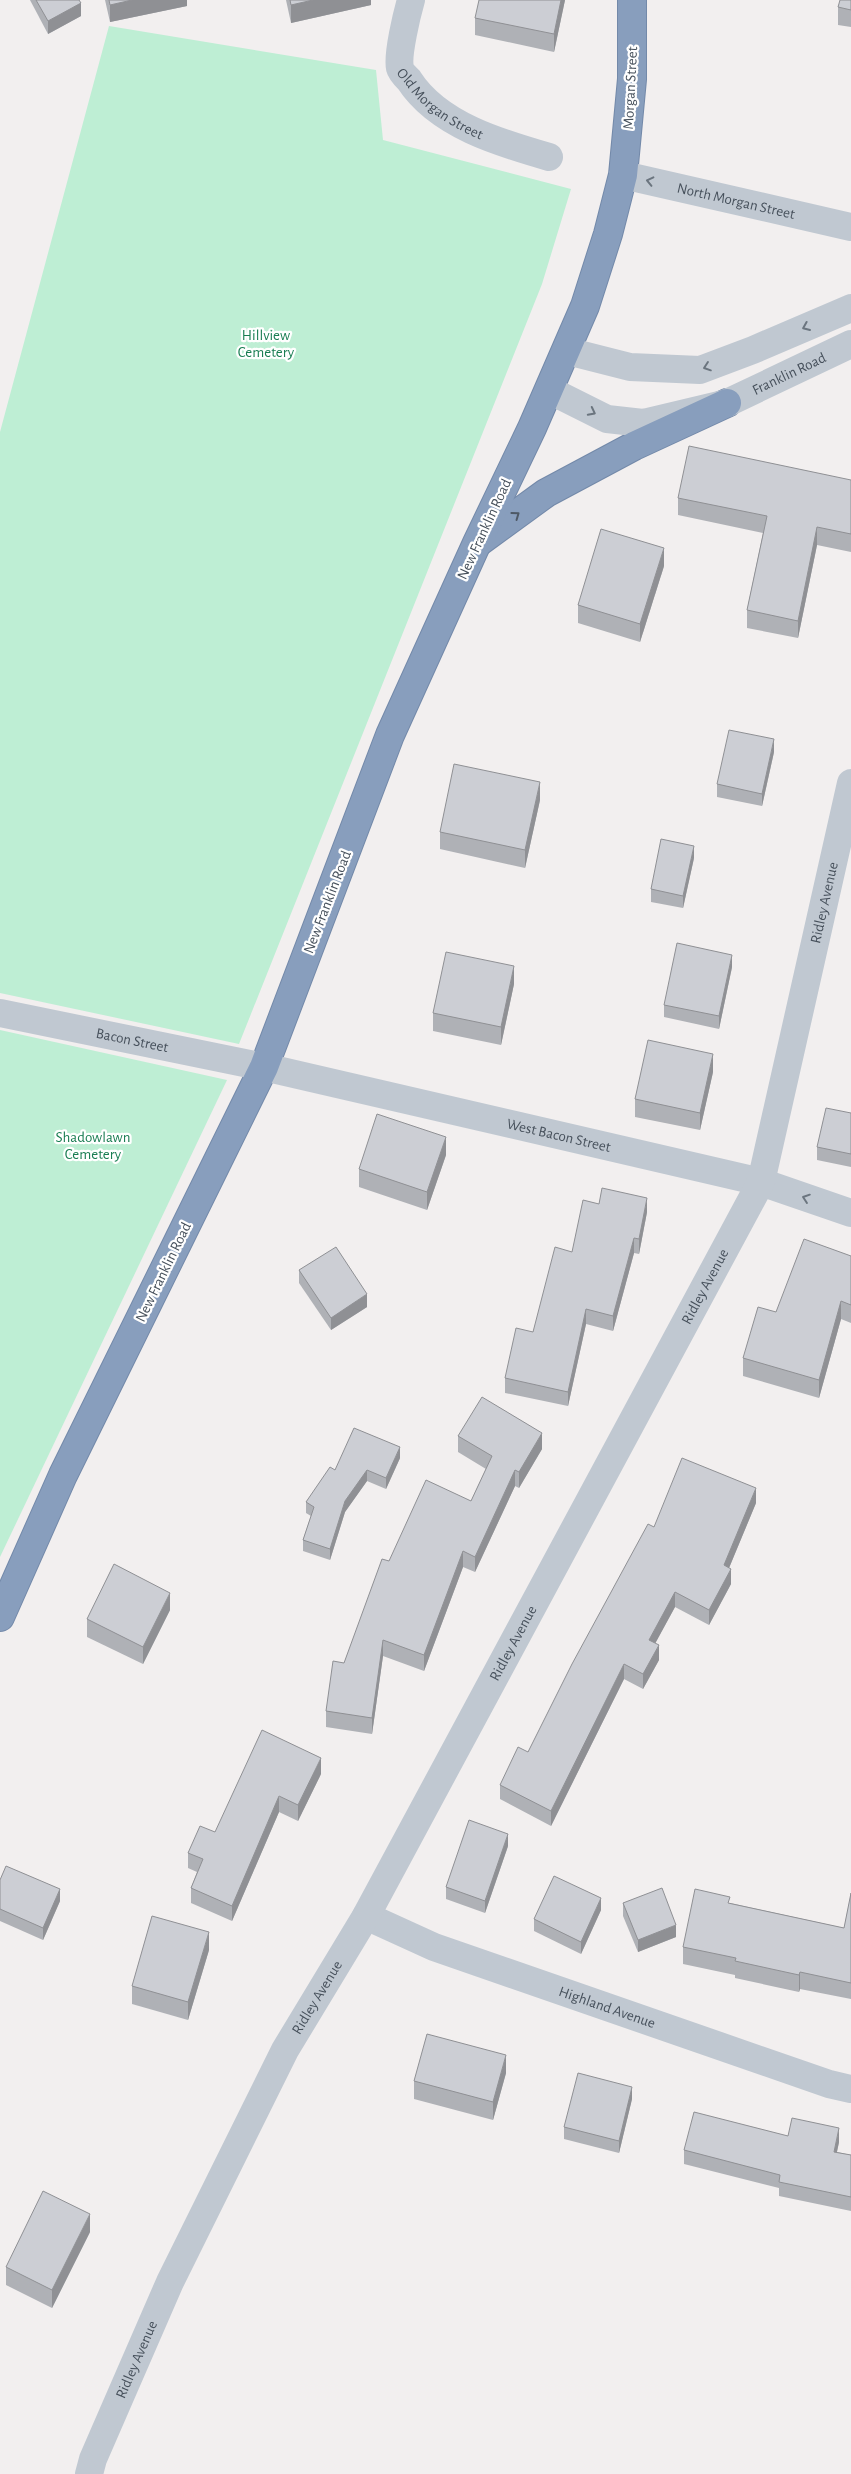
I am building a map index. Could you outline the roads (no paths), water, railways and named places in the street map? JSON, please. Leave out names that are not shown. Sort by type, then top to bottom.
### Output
[{"type":"highway","name":"Morgan Street","points":[[623,175],[632,79],[632,0]]},
{"type":"highway","name":"New Franklin Road","points":[[0,1617],[63,1475],[264,1067],[390,735],[476,543],[549,390],[585,306],[608,234],[623,175]]},
{"type":"highway","points":[[476,543],[546,493],[634,446],[727,403]]},
{"type":"street","name":"Old Morgan Street","points":[[411,0],[404,28],[400,67],[418,95],[440,112],[479,133],[549,157]]},
{"type":"street","name":"North Morgan Street","points":[[623,175],[851,227]]},
{"type":"street","points":[[566,351],[630,366],[700,370],[753,350],[851,308]]},
{"type":"street","name":"Franklin Road","points":[[549,390],[607,419],[643,423],[727,403],[851,344]]},
{"type":"street","name":"Ridley Avenue","points":[[89,2474],[93,2458],[170,2282],[285,2050],[366,1916],[761,1182],[851,783]]},
{"type":"street","name":"Bacon Street","points":[[0,1013],[264,1067]]},
{"type":"street","name":"West Bacon Street","points":[[264,1067],[761,1182],[851,1213]]},
{"type":"street","name":"Highland Avenue","points":[[366,1916],[434,1946],[829,2084],[851,2089]]},
{"type":"park label","name":"Hillview Cemetery","points":[[266,344]]},
{"type":"park label","name":"Shadowlawn Cemetery","points":[[93,1146]]}]
